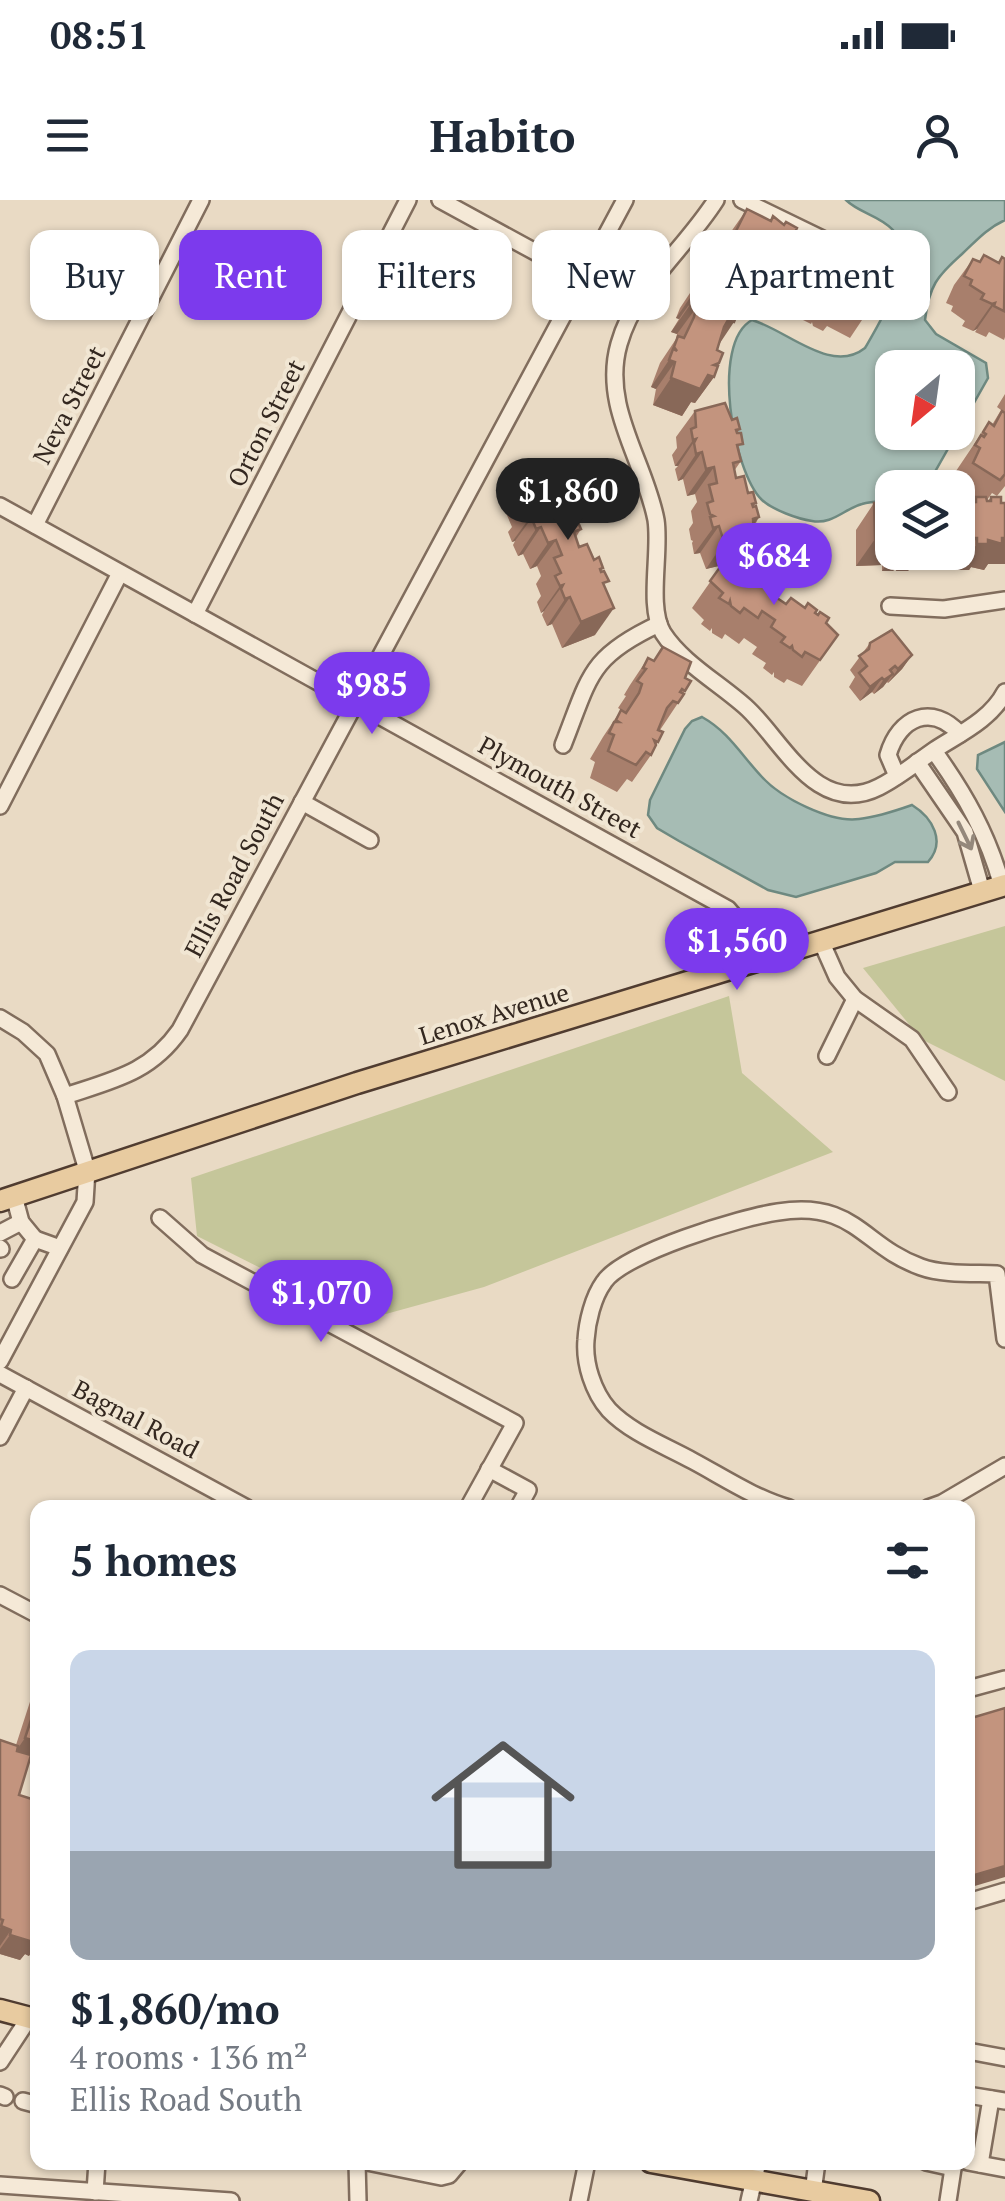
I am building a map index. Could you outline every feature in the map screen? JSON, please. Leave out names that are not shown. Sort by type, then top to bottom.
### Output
[{"type":"main road","name":"Lenox Avenue","points":[[7,1198],[375,1077],[996,888]]},
{"type":"main road","points":[[0,2010],[30,2018]]},
{"type":"main road","points":[[692,2170],[860,2200]]},
{"type":"street","name":"Neva Street","points":[[35,525],[200,200]]},
{"type":"street","name":"Orton Street","points":[[196,614],[408,200]]},
{"type":"street","points":[[440,200],[532,250]]},
{"type":"street","name":"Ellis Road South","points":[[609,230],[625,200]]},
{"type":"street","points":[[716,200],[643,293],[618,348],[618,410],[656,520],[658,624],[687,659],[754,715],[810,780],[830,790],[852,794],[874,790],[960,734],[998,704],[1005,692]]},
{"type":"street","points":[[742,200],[804,230]]},
{"type":"street","name":"Ellis Road South","points":[[66,1096],[142,1069],[168,1047],[560,320]]},
{"type":"street","name":"Plymouth Street","points":[[0,506],[728,908],[744,930],[756,961]]},
{"type":"street","points":[[0,806],[120,572]]},
{"type":"street","points":[[890,606],[944,609],[1005,600]]},
{"type":"street","points":[[563,745],[588,679],[605,654],[658,624]]},
{"type":"street","points":[[897,776],[888,754],[900,730],[913,720],[932,716],[949,722],[960,734]]},
{"type":"street","points":[[934,751],[984,830],[996,888]]},
{"type":"street","points":[[917,762],[996,888]]},
{"type":"street","points":[[302,802],[370,840]]},
{"type":"street","points":[[820,941],[836,977],[855,1000],[912,1040],[948,1092]]},
{"type":"street","points":[[827,1056],[855,1000]]},
{"type":"street","points":[[0,1018],[47,1054],[66,1096],[86,1170],[86,1202],[0,1361]]},
{"type":"street","points":[[7,1198],[35,1239],[60,1248]]},
{"type":"street","points":[[773,1500],[638,1431],[606,1407],[591,1378],[585,1355],[586,1331],[604,1280],[624,1264],[663,1247],[776,1212],[810,1209],[845,1218],[922,1268],[1001,1270],[1005,1339]]},
{"type":"street","points":[[160,1218],[202,1255],[514,1424],[473,1500]]},
{"type":"street","points":[[0,1232],[21,1222]]},
{"type":"street","points":[[35,1239],[11,1252],[6,1275],[40,1286]]},
{"type":"street","name":"Bagnal Road","points":[[0,1374],[232,1500]]},
{"type":"street","points":[[0,1436],[26,1388]]},
{"type":"street","points":[[947,1500],[1005,1466]]},
{"type":"street","points":[[490,1469],[528,1490],[522,1500]]},
{"type":"street","points":[[0,1594],[30,1611]]},
{"type":"street","points":[[975,1687],[1005,1680]]},
{"type":"street","points":[[975,1900],[1005,1891]]},
{"type":"street","points":[[0,2062],[30,2023]]},
{"type":"street","points":[[975,2054],[1005,2058]]},
{"type":"street","points":[[975,2143],[998,2100]]},
{"type":"street","points":[[975,2165],[1005,2168]]},
{"type":"street","points":[[95,2192],[96,2170]]},
{"type":"street","points":[[357,2170],[358,2201]]},
{"type":"street","points":[[406,2170],[441,2177],[453,2170]]},
{"type":"street","points":[[579,2201],[585,2170]]},
{"type":"street","points":[[813,2192],[817,2170]]},
{"type":"street","points":[[948,2201],[961,2170]]},
{"type":"street","points":[[0,2185],[231,2201]]},
{"type":"green space","points":[[1005,926],[1005,1081],[921,1039],[863,968]]},
{"type":"green space","points":[[729,996],[742,1073],[833,1152],[484,1287],[364,1320],[197,1236],[191,1178]]},
{"type":"water","points":[[846,200],[1005,200],[1005,220],[982,235],[946,269],[930,296],[930,230],[893,230]]},
{"type":"water","points":[[752,320],[824,354],[852,355],[865,348],[880,322],[925,320],[936,334],[964,350],[875,350],[875,450],[947,450],[936,470],[875,470],[875,502],[819,522],[772,507],[752,485],[735,437],[729,380],[739,333]]},
{"type":"water","points":[[975,357],[986,363],[988,378],[975,401]]},
{"type":"water","points":[[702,717],[728,737],[770,785],[807,807],[835,817],[859,819],[912,805],[935,831],[933,854],[928,862],[895,862],[876,873],[796,897],[768,890],[657,828],[648,815],[650,800],[685,729]]},
{"type":"water","points":[[1005,742],[1005,812],[977,769],[978,755]]},
{"type":"building","points":[[747,209],[797,228],[796,230],[736,230]]},
{"type":"building","points":[[984,255],[999,263],[1002,257],[1005,259],[1004,311],[981,299],[984,294],[964,276],[973,259],[980,262]]},
{"type":"building","points":[[693,320],[728,320],[717,350],[723,353],[714,365],[718,366],[714,377],[708,375],[700,389],[671,378],[675,362],[669,360],[673,349],[677,351],[674,347],[678,336],[684,338]]},
{"type":"building","points":[[725,403],[732,420],[737,418],[740,429],[736,430],[741,433],[743,444],[737,445],[741,461],[733,463],[736,478],[744,476],[759,517],[753,519],[754,535],[724,542],[719,526],[713,528],[710,517],[714,516],[707,503],[713,501],[709,485],[717,483],[714,467],[706,469],[702,452],[696,454],[691,429],[696,427],[695,411]]},
{"type":"building","points":[[1002,411],[1005,413],[1005,474],[1000,480],[973,463],[980,448],[975,445],[986,434],[983,432],[989,422],[994,426]]},
{"type":"building","points":[[555,465],[565,490],[570,487],[575,497],[571,499],[580,511],[574,513],[581,529],[574,532],[579,547],[587,544],[594,560],[599,557],[601,572],[609,581],[603,583],[614,608],[581,622],[555,576],[561,573],[554,558],[562,555],[556,540],[548,543],[541,527],[536,529],[534,515],[526,505],[532,503],[521,479]]},
{"type":"building","points":[[976,497],[991,501],[991,497],[1001,497],[1001,503],[1005,503],[1002,544],[988,540],[988,544],[977,544]]},
{"type":"building","points":[[728,556],[744,564],[747,559],[756,565],[754,568],[768,574],[765,579],[779,589],[774,596],[786,604],[791,598],[805,608],[808,603],[817,610],[815,613],[829,618],[826,623],[838,635],[820,660],[805,652],[802,657],[792,646],[781,642],[785,637],[771,627],[775,620],[762,611],[758,618],[744,608],[740,613],[730,601],[729,604],[719,598],[723,593],[710,581]]},
{"type":"building","points":[[892,630],[912,655],[898,669],[895,666],[890,670],[893,674],[870,687],[859,673],[867,666],[859,656],[869,649],[870,643]]},
{"type":"building","points":[[663,647],[691,662],[685,678],[691,681],[680,692],[684,694],[678,703],[673,701],[667,708],[658,730],[663,732],[658,742],[654,740],[651,755],[646,752],[636,765],[608,751],[614,735],[609,733],[614,722],[619,722],[616,720],[621,710],[626,713],[639,693],[642,684],[637,681],[648,658],[654,661]]},
{"type":"building","points":[[1005,1708],[1005,1866],[975,1875],[975,1717]]},
{"type":"building","points":[[0,1740],[30,1755],[19,1795],[30,1798],[30,1941],[10,1935],[11,1930],[1,1926]]}]
